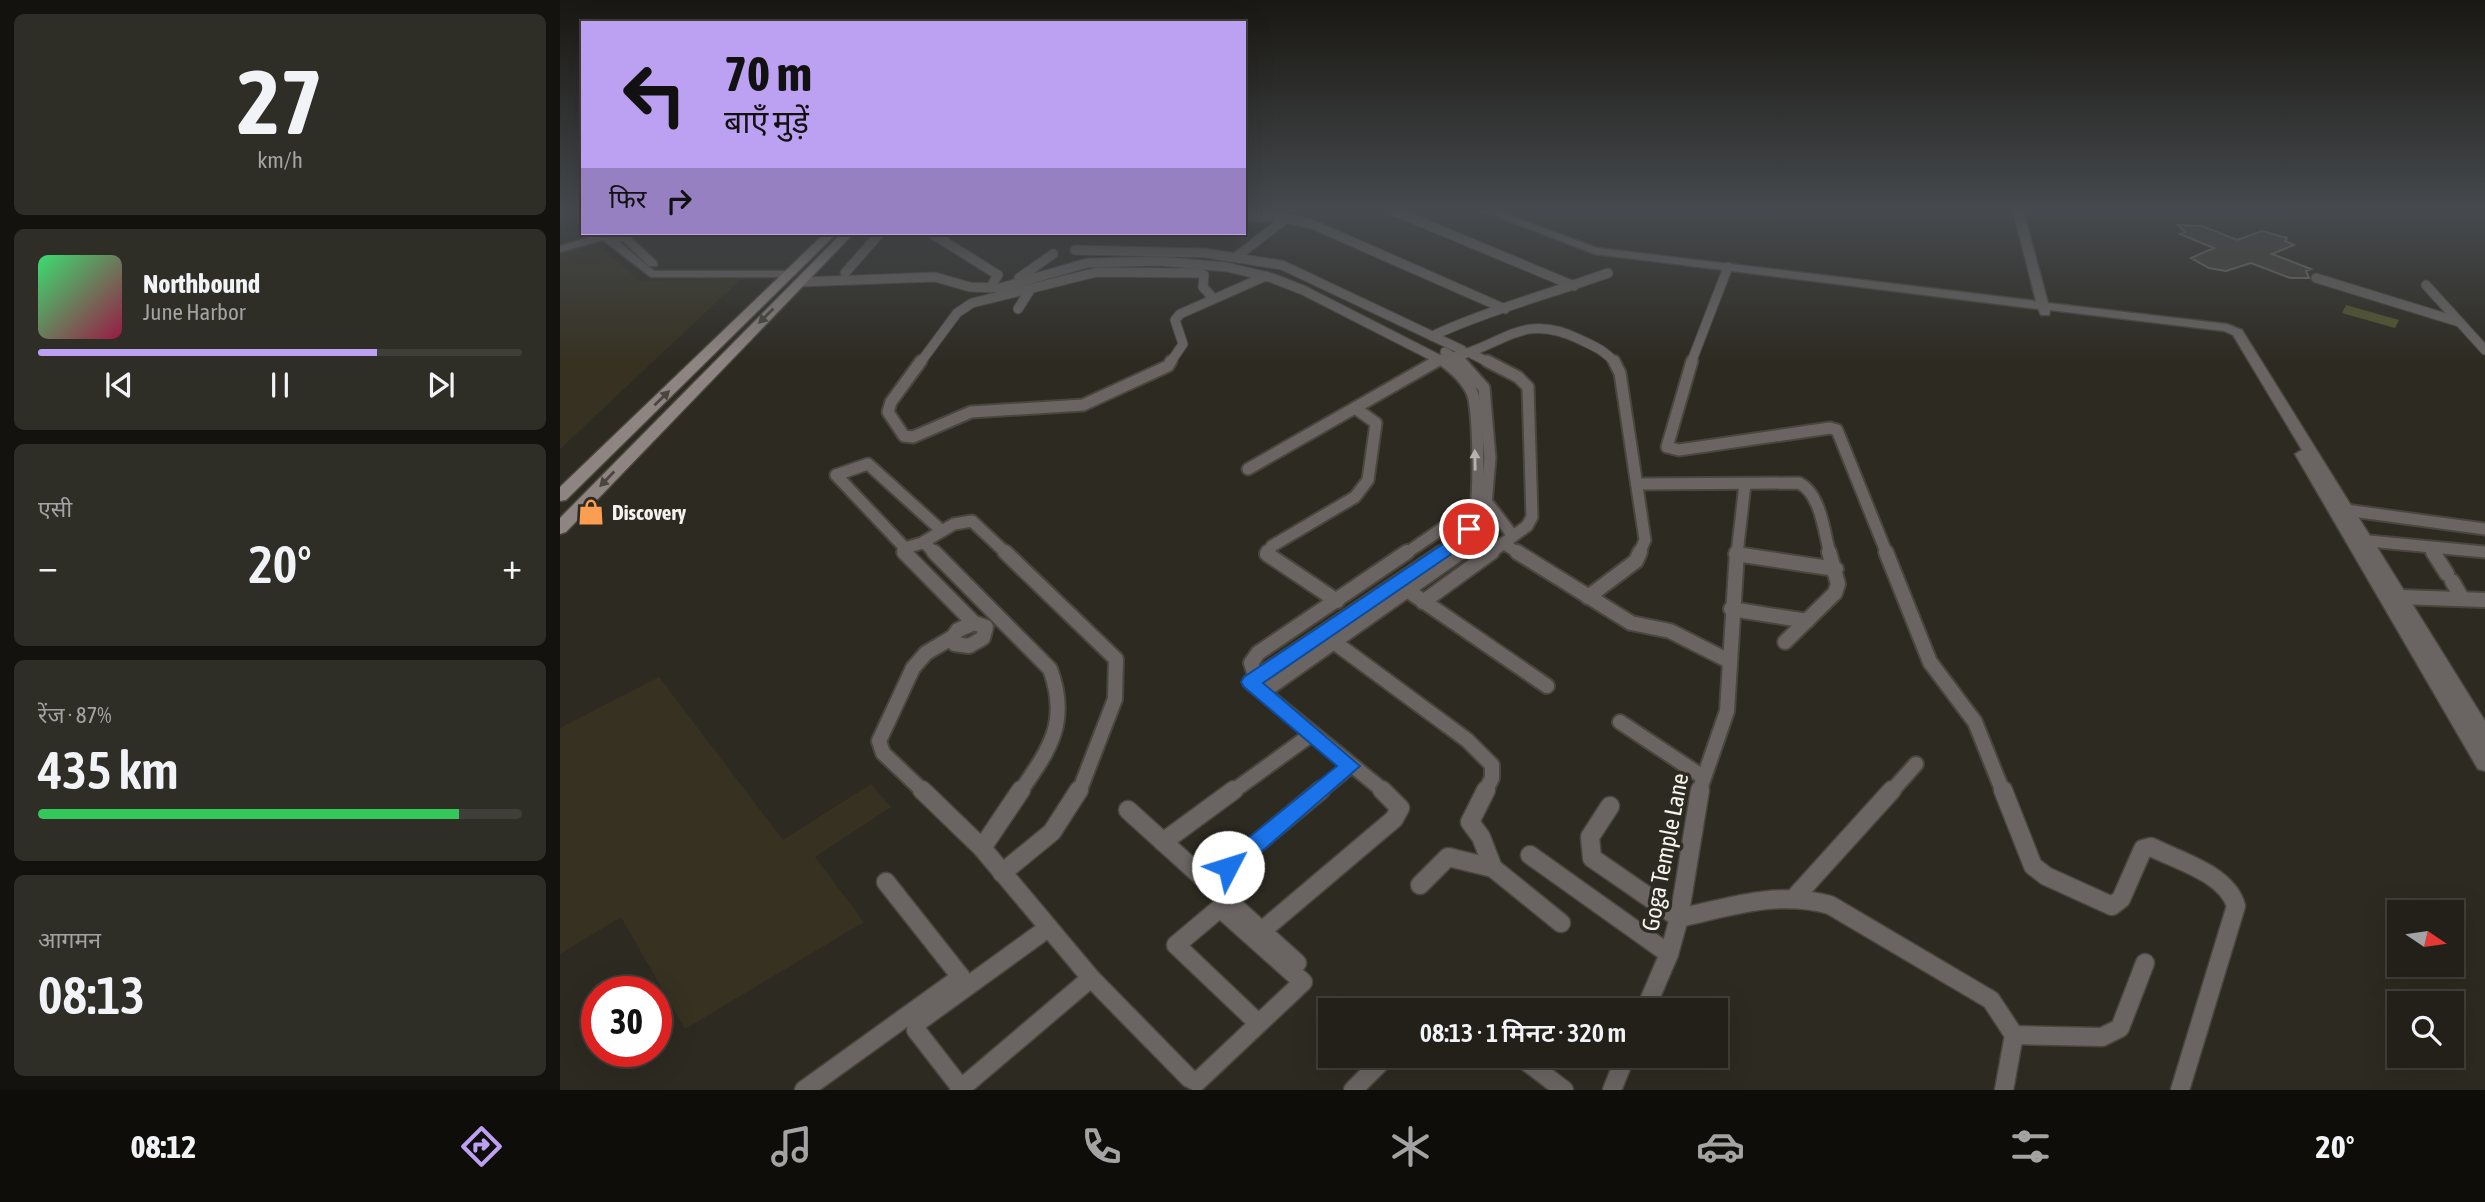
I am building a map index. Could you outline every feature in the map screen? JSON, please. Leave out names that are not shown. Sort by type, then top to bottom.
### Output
[{"type":"main road","points":[[560,528],[809,261]]},
{"type":"main road","points":[[560,496],[814,261]]},
{"type":"street","points":[[634,261],[647,273],[935,277],[970,287],[1014,285],[1087,263],[1169,261]]},
{"type":"street","points":[[650,261],[661,272]]},
{"type":"street","points":[[853,275],[862,261]]},
{"type":"street","points":[[975,261],[998,275],[992,285]]},
{"type":"street","points":[[1019,278],[1044,261]]},
{"type":"street","points":[[992,285],[1078,261]]},
{"type":"street","points":[[1233,261],[1457,355],[1518,377],[1528,387],[1533,511],[1530,522],[1423,602]]},
{"type":"street","points":[[1236,261],[1302,273],[1425,340]]},
{"type":"street","points":[[1395,261],[1504,309]]},
{"type":"street","points":[[1514,261],[1574,286]]},
{"type":"street","points":[[1680,261],[2039,308],[2227,328],[2238,333],[2485,762]]},
{"type":"street","points":[[2025,261],[2039,308]]},
{"type":"street","points":[[2029,261],[2039,308]]},
{"type":"street","points":[[1728,267],[1690,367],[1667,447],[1679,450],[1830,428],[1837,430],[1930,662],[1975,722],[2033,866],[2046,876],[2112,906],[2121,899],[2143,849],[2151,847],[2220,882],[2232,892],[2236,906],[2180,1090]]},
{"type":"street","points":[[1215,298],[1203,287],[1204,275],[1193,272],[1097,272],[980,300],[957,313],[887,408],[904,436],[913,437],[971,412],[1070,407],[1092,401],[1168,366],[1182,344],[1176,317],[1215,298],[1263,273]]},
{"type":"street","points":[[1425,340],[1470,318],[1574,286],[1608,272]]},
{"type":"street","points":[[2316,278],[2459,322]]},
{"type":"street","points":[[2426,285],[2485,351]]},
{"type":"street","points":[[1018,309],[1030,290]]},
{"type":"street","points":[[1248,469],[1354,408],[1457,355],[1495,340],[1544,327],[1611,355],[1620,373],[1645,527],[1643,551],[1636,561],[1588,597]]},
{"type":"street","points":[[1256,684],[1334,642],[1479,537],[1489,404],[1475,374],[1457,355]]},
{"type":"street","points":[[1337,601],[1267,554],[1272,546],[1356,498],[1364,488],[1376,423],[1354,408]]},
{"type":"street","points":[[942,531],[868,464],[836,475],[905,548],[904,552],[974,623],[983,625],[987,631],[979,641],[959,645],[953,637]]},
{"type":"street","points":[[1637,484],[1799,483],[1807,487],[1817,506],[1839,584],[1835,593],[1785,642]]},
{"type":"street","name":"Goga Temple Lane","points":[[1650,998],[1669,954],[1679,918],[1693,819],[1703,776],[1727,711],[1731,609],[1745,484]]},
{"type":"street","points":[[1482,506],[1508,539],[1588,597],[1630,623],[1670,631],[1729,662]]},
{"type":"street","points":[[1263,930],[1399,814],[1398,803],[1350,766],[1256,684],[1251,663],[1258,653],[1482,506]]},
{"type":"street","points":[[1256,684],[1455,544],[1469,529],[1482,506]]},
{"type":"street","points":[[2342,510],[2485,530]]},
{"type":"street","points":[[905,548],[924,542],[963,521],[972,522],[1111,651],[1116,660],[1115,699],[1077,796],[1052,832],[1002,873]]},
{"type":"street","points":[[2359,540],[2485,552]]},
{"type":"street","points":[[2359,540],[2400,597],[2485,737]]},
{"type":"street","points":[[924,542],[1050,669],[1058,686],[1057,730],[1051,746],[982,848]]},
{"type":"street","points":[[2431,548],[2462,598]]},
{"type":"street","points":[[1736,554],[1836,569]]},
{"type":"street","points":[[1407,590],[1547,686]]},
{"type":"street","points":[[2400,597],[2485,600]]},
{"type":"street","points":[[1731,609],[1807,621]]},
{"type":"street","points":[[974,623],[958,630],[953,637],[926,653],[913,668],[879,741],[883,752],[982,848],[1091,978],[1189,1078],[1198,1082],[1303,982],[1220,908],[1176,945],[1258,1023]]},
{"type":"street","points":[[1334,642],[1467,740],[1492,765],[1492,778],[1470,822],[1481,837],[1493,868]]},
{"type":"street","points":[[1620,722],[1703,776]]},
{"type":"street","points":[[1163,842],[1312,734]]},
{"type":"street","points":[[1797,896],[1916,764]]},
{"type":"street","points":[[1208,884],[1350,766]]},
{"type":"street","points":[[1610,806],[1591,830],[1587,850],[1591,858],[1679,918],[1797,896],[1830,905],[1991,1000],[2014,1035],[2004,1090]]},
{"type":"street","points":[[1128,810],[1297,963]]},
{"type":"street","points":[[1530,855],[1669,954]]},
{"type":"street","points":[[1420,885],[1448,858],[1460,858],[1493,868],[1562,923]]},
{"type":"street","points":[[804,1090],[961,977],[886,882]]},
{"type":"street","points":[[1048,928],[918,1021],[916,1030],[922,1041],[960,1089],[1091,978]]},
{"type":"street","points":[[2014,1035],[2102,1037],[2120,1028],[2145,963]]},
{"type":"street","points":[[1353,1090],[1375,1068]]},
{"type":"street","points":[[1535,1068],[1564,1090]]},
{"type":"street","points":[[1612,1090],[1621,1068]]},
{"type":"shaded area","points":[[560,261],[617,261],[639,281],[741,279],[560,449]]},
{"type":"shaded area","points":[[659,677],[783,840],[871,784],[891,807],[815,857],[864,922],[685,1029],[672,1006],[672,976],[655,976],[621,917],[560,954],[560,728]]},
{"type":"green space","points":[[2346,305],[2399,320],[2395,328],[2342,313]]},
{"type":"building","points":[[2196,261],[2290,261],[2311,269],[2306,271],[2309,278],[2290,278],[2251,263],[2226,271],[2209,268]]},
{"type":"place","name":"Discovery","points":[[591,512]]},
{"type":"route","points":[[1228,867],[1350,766],[1250,682],[1455,544],[1469,529]]}]
